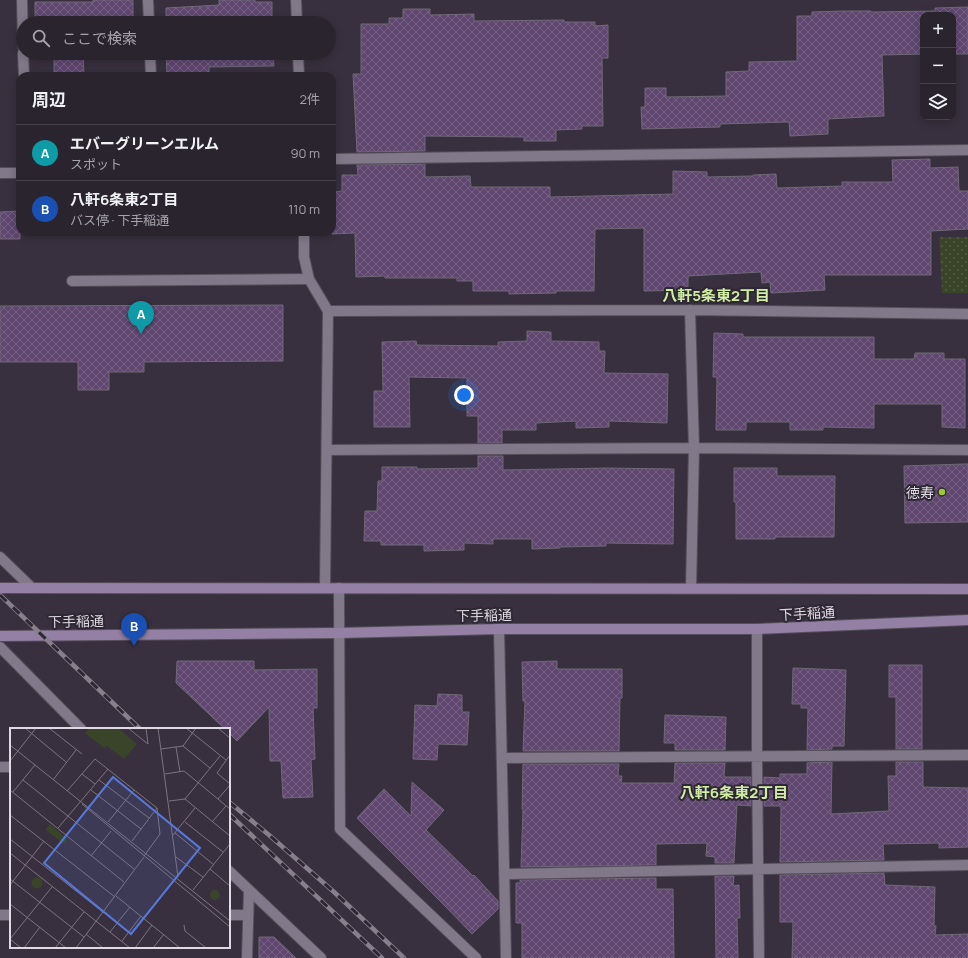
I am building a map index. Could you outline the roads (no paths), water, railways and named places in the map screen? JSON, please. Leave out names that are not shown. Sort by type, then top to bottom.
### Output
[{"type":"main road","name":"下手稲通","points":[[0,588],[968,588]]},
{"type":"main road","name":"下手稲通","points":[[0,636],[339,633],[499,629],[757,629],[968,620]]},
{"type":"street","points":[[22,0],[22,16]]},
{"type":"street","points":[[148,0],[149,16]]},
{"type":"street","points":[[296,0],[297,16]]},
{"type":"street","points":[[23,60],[24,72]]},
{"type":"street","points":[[150,60],[151,72]]},
{"type":"street","points":[[298,60],[298,72]]},
{"type":"street","points":[[336,159],[968,150]]},
{"type":"street","points":[[0,173],[16,173]]},
{"type":"street","points":[[304,236],[304,257],[309,279],[328,311],[325,588]]},
{"type":"street","points":[[72,281],[309,279]]},
{"type":"street","points":[[328,311],[690,310],[968,314]]},
{"type":"street","points":[[690,310],[694,448],[691,588]]},
{"type":"street","points":[[327,450],[694,448],[968,450]]},
{"type":"street","points":[[0,557],[32,588]]},
{"type":"street","points":[[339,588],[340,829],[476,958]]},
{"type":"street","points":[[499,629],[506,958]]},
{"type":"street","points":[[757,629],[759,958]]},
{"type":"street","points":[[0,647],[81,728]]},
{"type":"street","points":[[502,758],[968,755]]},
{"type":"street","points":[[504,874],[968,865]]},
{"type":"street","points":[[230,872],[321,958]]},
{"type":"street","points":[[247,958],[249,890]]},
{"type":"street","points":[[230,915],[248,915]]},
{"type":"railway","points":[[0,595],[139,728]]},
{"type":"railway","points":[[230,803],[334,892],[404,958]]},
{"type":"railway","points":[[230,815],[382,958]]},
{"type":"place","name":"エバーグリーンエルム","points":[[141,334]]},
{"type":"place","name":"徳寿","points":[[942,492]]},
{"type":"place","name":"八軒6条東2丁目","points":[[134,646]]},
{"type":"district","name":"八軒5条東2丁目","points":[[716,295]]},
{"type":"district","name":"八軒6条東2丁目","points":[[734,792]]}]
